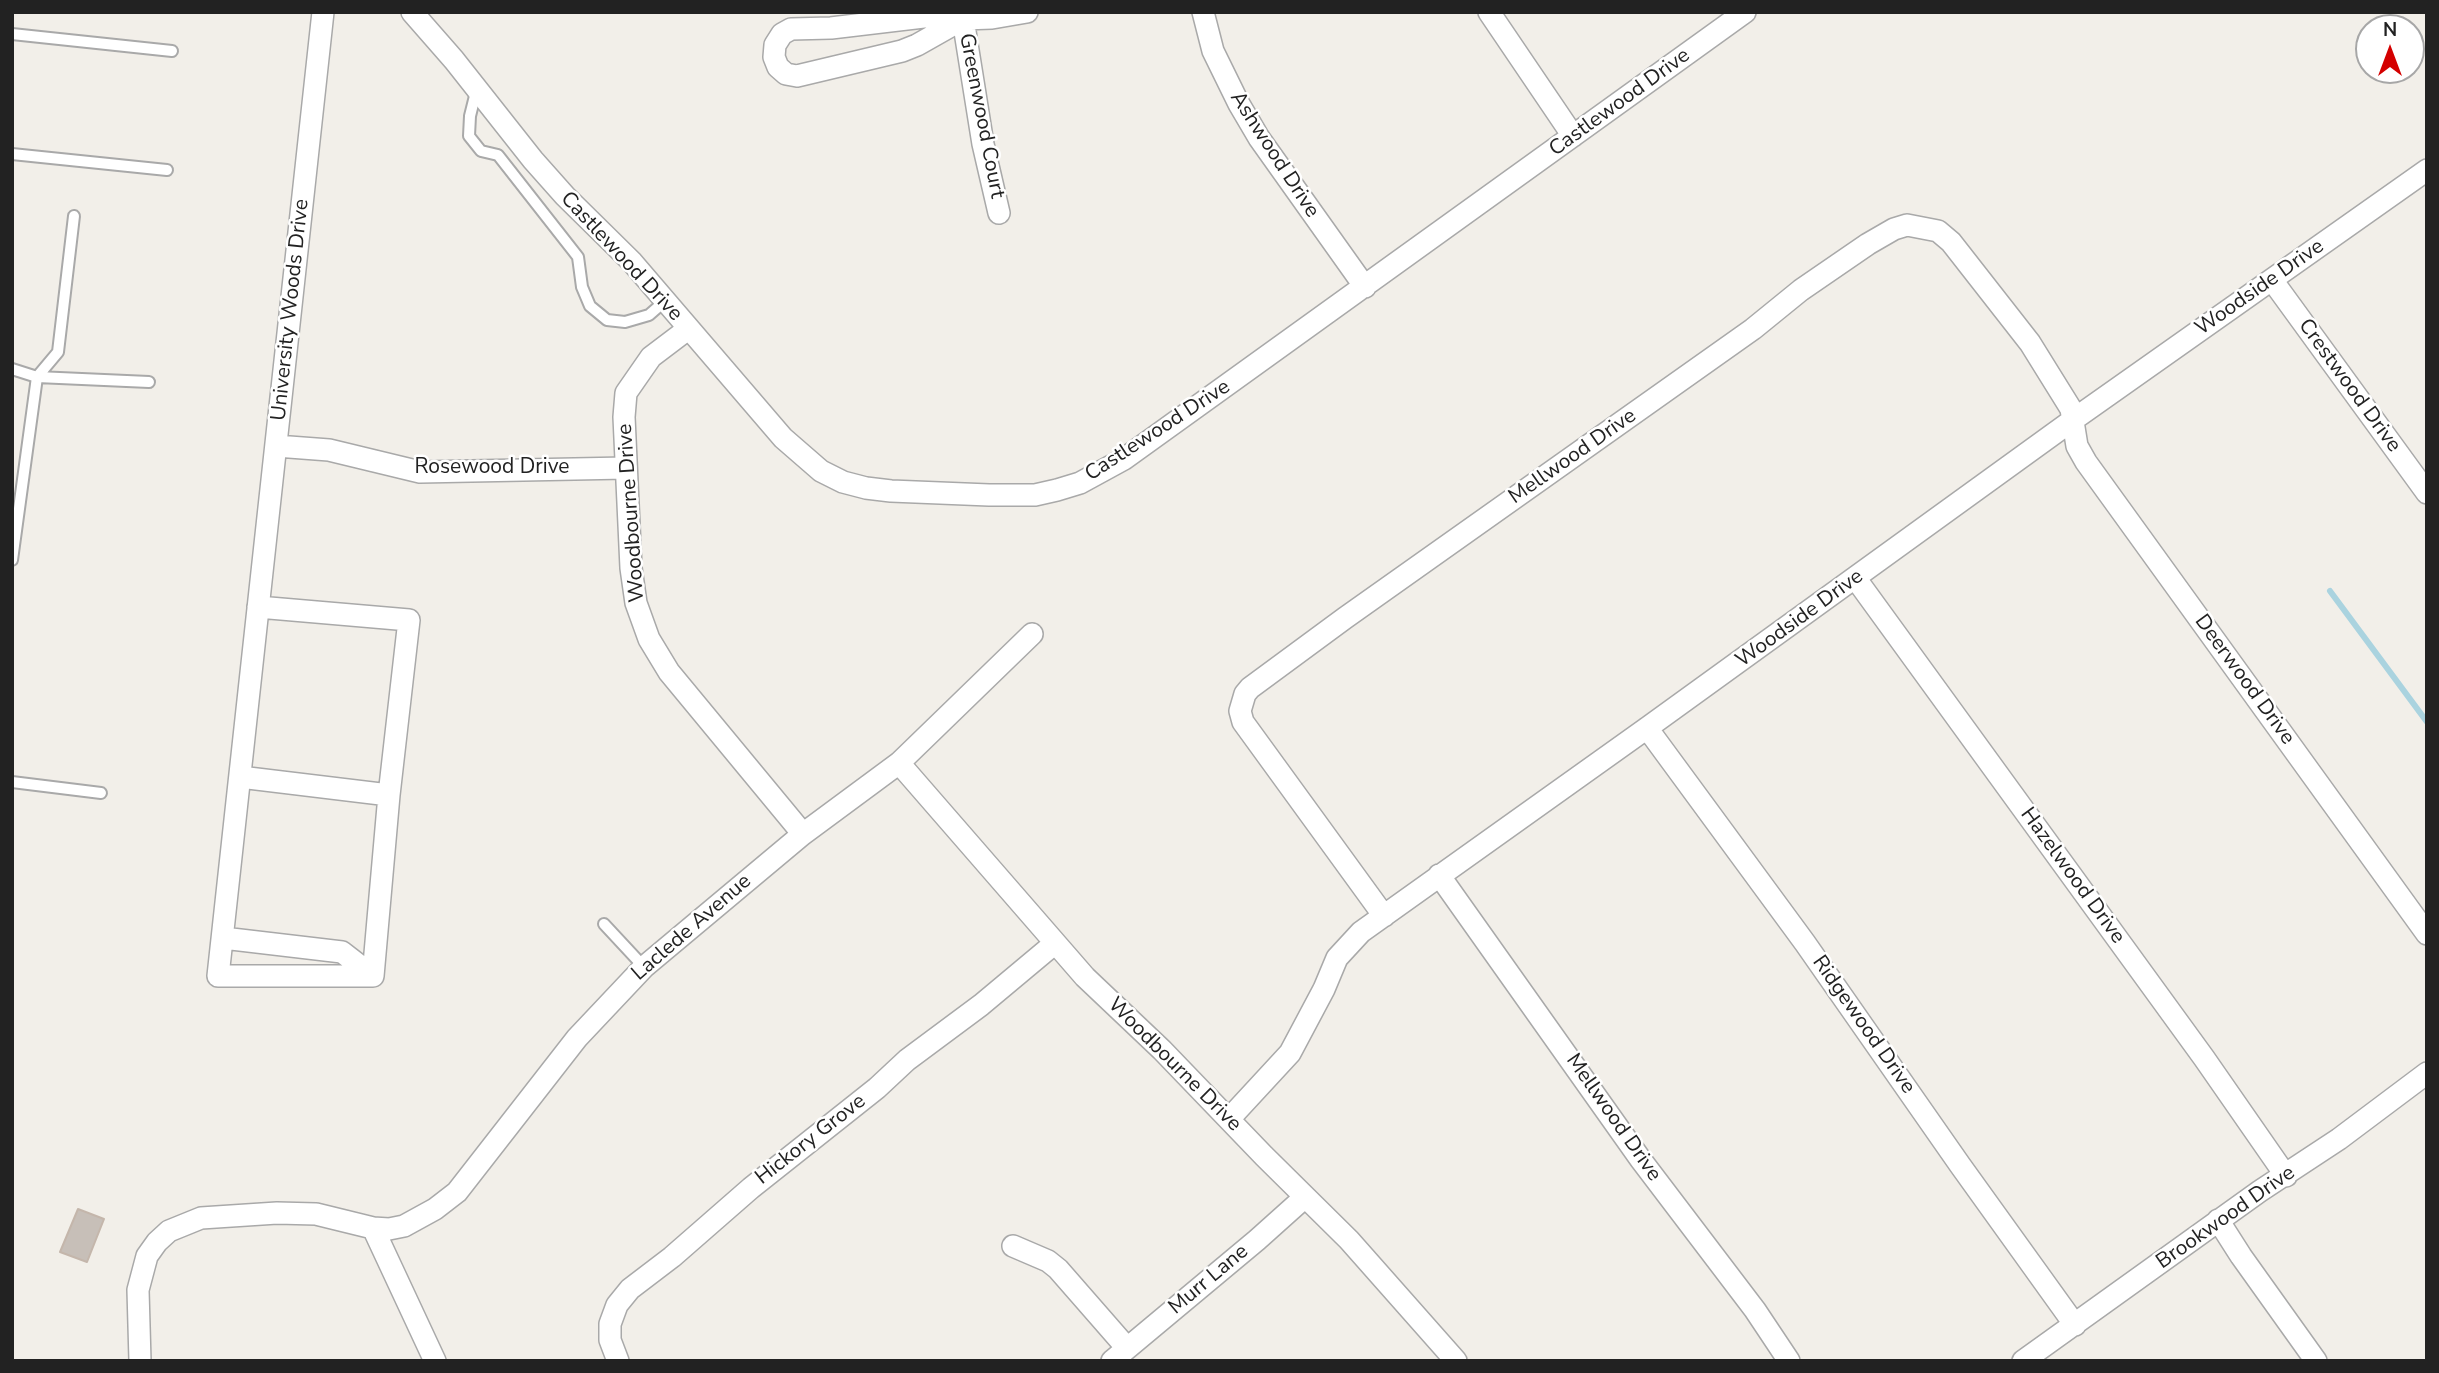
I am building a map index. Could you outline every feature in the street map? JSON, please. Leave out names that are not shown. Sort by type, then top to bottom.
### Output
[{"type":"street","name":"University Woods Drive","points":[[323,12],[218,976],[373,976]]},
{"type":"street","name":"Castlewood Drive","points":[[412,12],[565,196],[632,262],[783,438],[821,471],[843,482],[891,491],[1035,495],[1080,483],[1124,459],[1745,12]]},
{"type":"street","points":[[963,19],[902,51],[797,76],[786,75],[778,67],[774,57],[775,45],[782,34],[791,29],[831,28],[932,16],[992,18],[1027,12]]},
{"type":"street","name":"Ashwood Drive","points":[[1203,12],[1213,51],[1239,104],[1259,138],[1364,287]]},
{"type":"street","points":[[1489,12],[1573,136]]},
{"type":"street","name":"Greenwood Court","points":[[963,19],[983,144],[999,213]]},
{"type":"street","name":"Woodside Drive","points":[[1229,1119],[1290,1053],[1344,948],[1361,932],[2427,170]]},
{"type":"street","name":"Mellwood Drive","points":[[1384,916],[1243,722],[1240,711],[1245,694],[1345,618],[1742,337],[1801,290],[1894,229],[1908,225],[1938,231],[1963,255],[2030,343],[2071,409],[2074,421]]},
{"type":"street","name":"Crestwood Drive","points":[[2272,280],[2427,493]]},
{"type":"street","name":"Woodbourne Drive","points":[[688,329],[651,358],[626,393],[624,417],[632,585],[649,639],[669,672],[803,834]]},
{"type":"street","name":"Deerwood Drive","points":[[2074,421],[2077,446],[2086,462],[2427,934]]},
{"type":"street","name":"Rosewood Drive","points":[[276,446],[329,450],[420,472],[626,468]]},
{"type":"street","name":"Hazelwood Drive","points":[[1856,579],[2286,1175]]},
{"type":"street","points":[[258,607],[409,620],[389,795],[373,976]]},
{"type":"street","name":"Laclede Avenue","points":[[373,1228],[404,1226],[435,1209],[457,1192],[577,1038],[644,967],[803,834],[899,763],[1032,634]]},
{"type":"street","name":"Ridgewood Drive","points":[[1647,728],[1805,943],[2075,1325]]},
{"type":"street","name":"Woodbourne Drive","points":[[899,763],[1084,977],[1162,1050],[1349,1240],[1456,1361]]},
{"type":"street","points":[[240,777],[389,795]]},
{"type":"street","name":"Mellwood Drive","points":[[1439,875],[1641,1160],[1755,1310],[1789,1361]]},
{"type":"street","points":[[223,938],[342,952],[373,976]]},
{"type":"street","name":"Hickory Grove","points":[[618,1361],[610,1340],[610,1324],[617,1305],[630,1289],[877,1088],[907,1060],[981,1005],[1054,944]]},
{"type":"street","name":"Brookwood Drive","points":[[2023,1361],[2218,1220],[2339,1139],[2427,1073]]},
{"type":"street","name":"Murr Lane","points":[[1120,1354],[1305,1197]]},
{"type":"street","points":[[140,1361],[137,1309],[141,1272],[147,1256],[169,1231],[201,1218],[276,1213],[316,1214],[373,1228],[435,1361]]},
{"type":"street","points":[[2218,1220],[2316,1361]]},
{"type":"street","points":[[1013,1246],[1048,1261],[1058,1269],[1120,1354]]},
{"type":"lane","points":[[12,34],[172,51]]},
{"type":"lane","points":[[477,88],[470,116],[469,136],[481,151],[498,155],[578,257],[582,287],[590,306],[607,320],[625,322],[649,316],[664,301]]},
{"type":"lane","points":[[12,154],[167,170]]},
{"type":"lane","points":[[12,560],[37,377],[58,352],[74,216]]},
{"type":"lane","points":[[12,369],[37,377],[149,382]]},
{"type":"lane","points":[[12,782],[101,793]]},
{"type":"lane","points":[[604,924],[644,967]]},
{"type":"building","points":[[78,1209],[104,1219],[87,1262],[60,1252]]},
{"type":"waterway","points":[[2330,591],[2427,722]]}]
